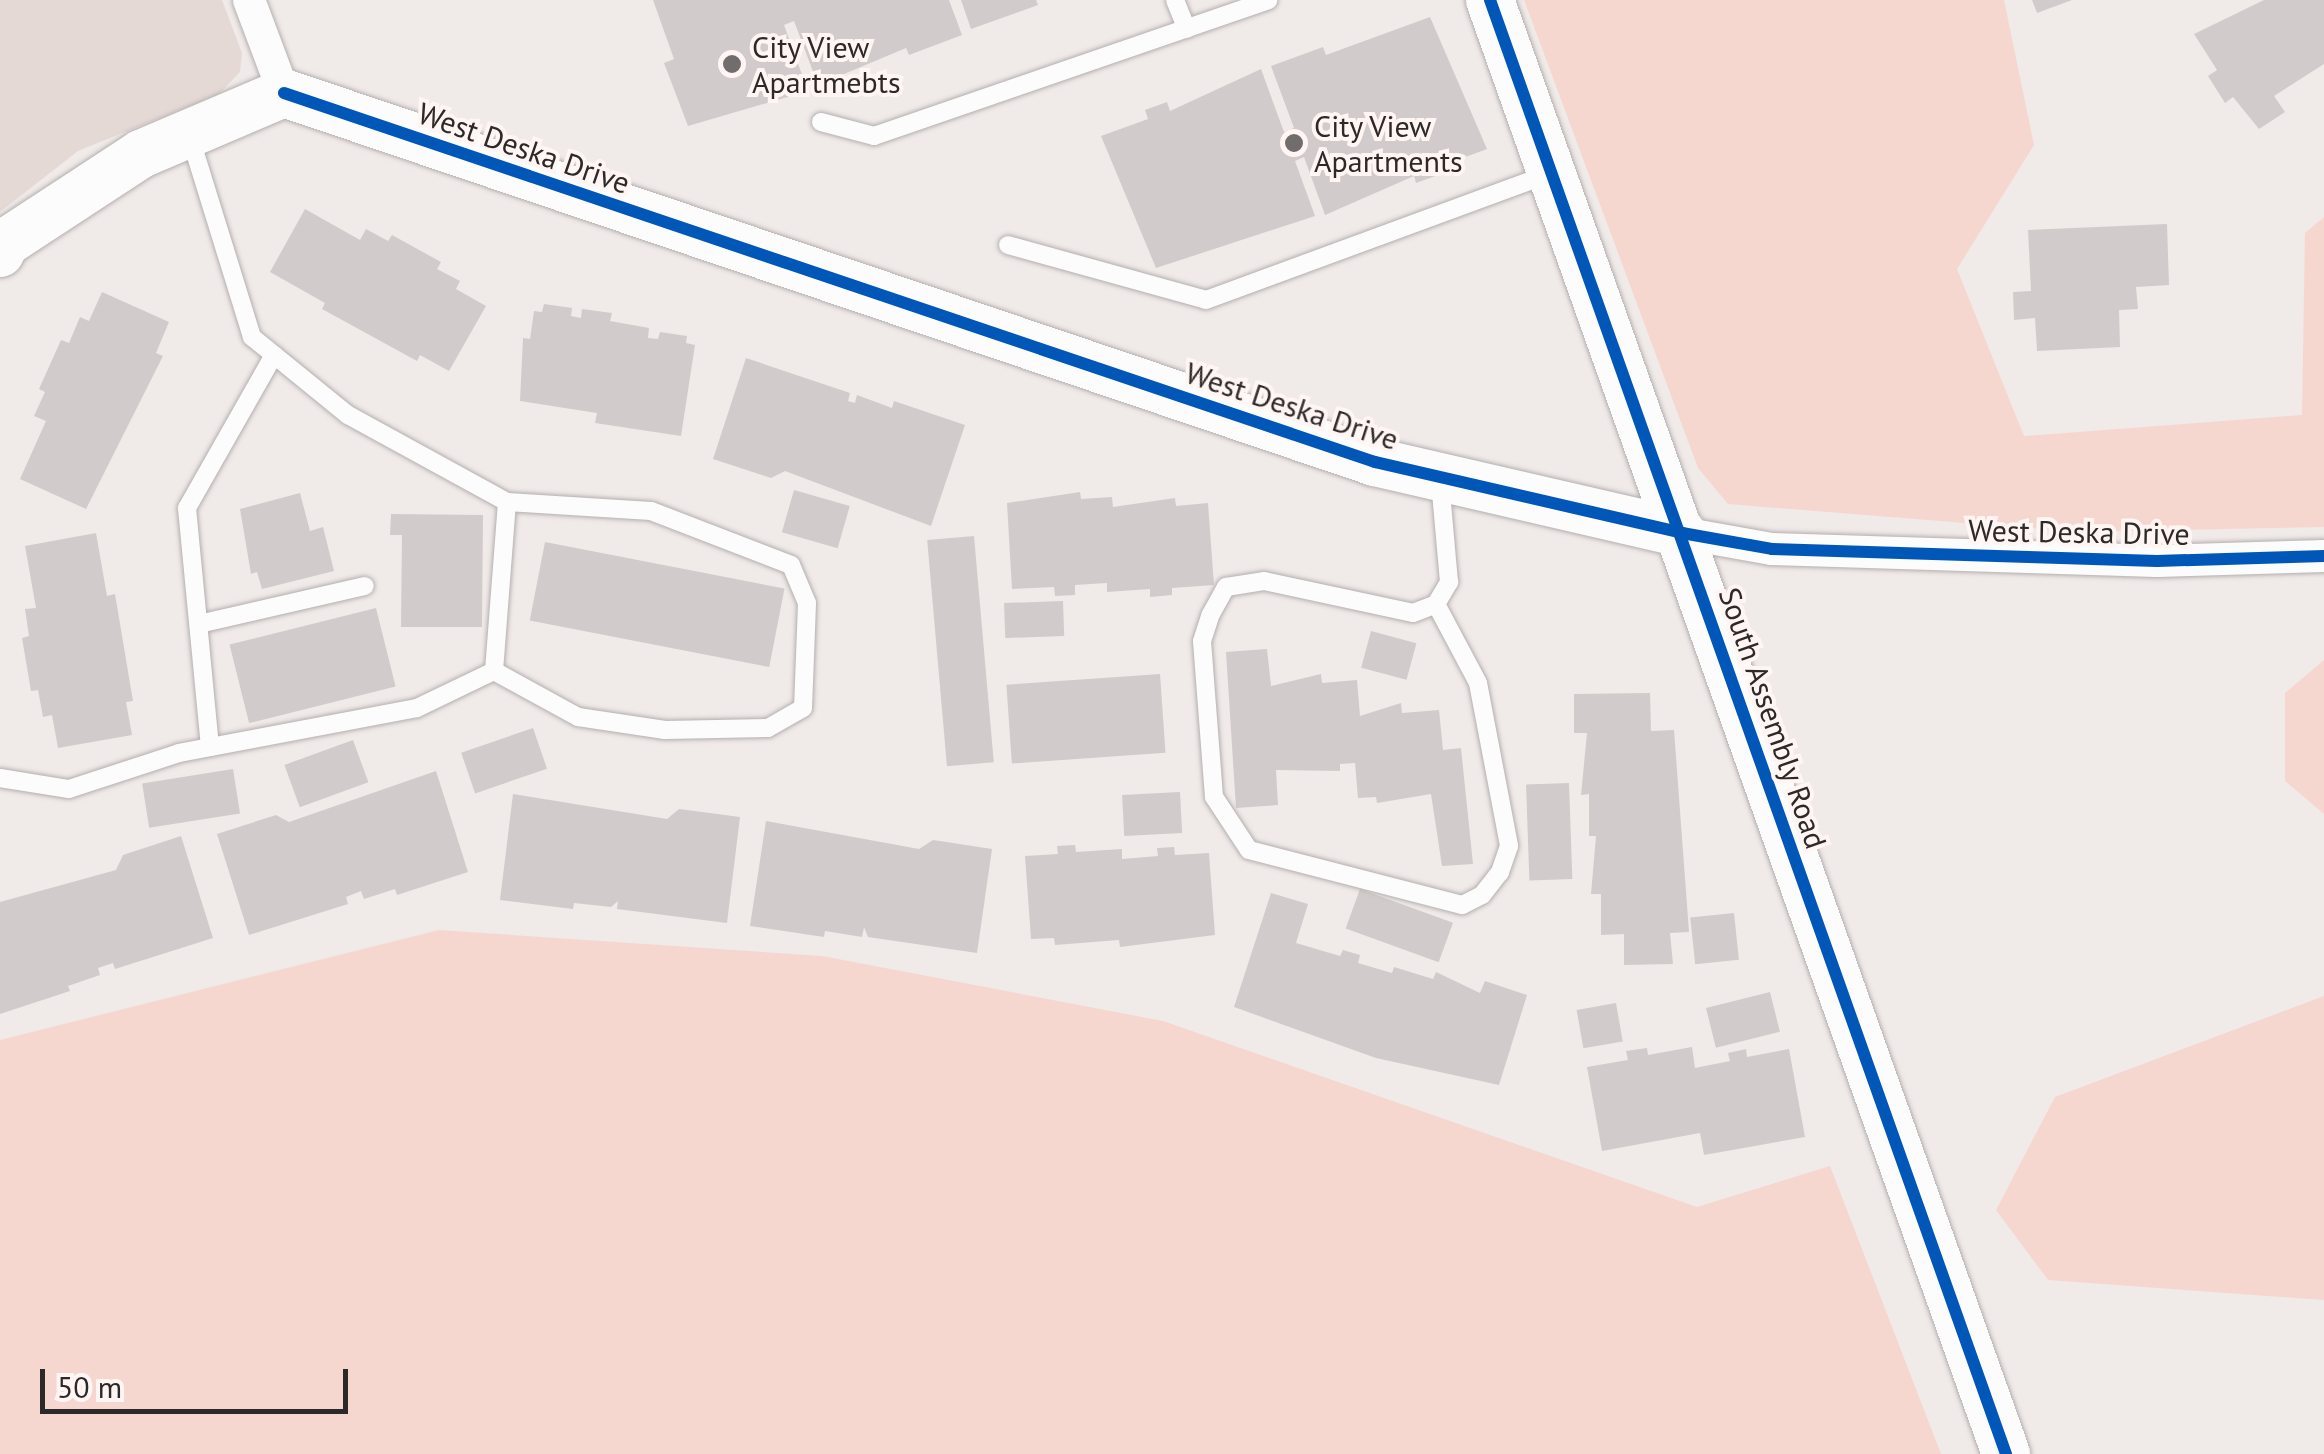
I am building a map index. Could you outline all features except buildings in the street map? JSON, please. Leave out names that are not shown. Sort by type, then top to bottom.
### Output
[{"type":"street","points":[[0,253],[4,243],[141,154],[284,94],[249,0]]},
{"type":"street","name":"South Assembly Road","points":[[1490,0],[2006,1454]]},
{"type":"street","name":"West Deska Drive","points":[[284,94],[1356,456],[1682,533],[1772,549],[2157,561],[2324,556]]},
{"type":"lane","points":[[1175,0],[1187,29]]},
{"type":"lane","points":[[821,122],[874,136],[1268,0]]},
{"type":"lane","points":[[189,134],[252,338],[348,415],[507,502],[651,511],[791,565],[807,603],[804,708],[768,728],[665,730],[578,717],[494,672]]},
{"type":"lane","points":[[1008,244],[1206,300],[1552,173]]},
{"type":"lane","points":[[210,747],[188,508],[274,355]]},
{"type":"lane","points":[[1436,604],[1478,683],[1509,846],[1500,872],[1482,895],[1462,904],[1248,850],[1214,797],[1202,641],[1226,587],[1264,581],[1413,613],[1436,604],[1449,582],[1439,477]]},
{"type":"lane","points":[[494,672],[507,502]]},
{"type":"lane","points":[[199,624],[365,586]]},
{"type":"lane","points":[[0,778],[69,788],[210,747],[417,708],[494,672]]},
{"type":"shaded area","points":[[0,0],[222,0],[242,53],[240,72],[219,94],[78,151],[0,212]]},
{"type":"shaded area","points":[[1524,0],[2004,0],[2034,145],[1957,269],[2024,436],[2302,415],[2305,233],[2324,217],[2324,527],[2079,532],[1728,504],[1698,468]]},
{"type":"shaded area","points":[[2324,660],[2324,814],[2285,781],[2285,693]]},
{"type":"shaded area","points":[[439,930],[822,956],[1163,1021],[1697,1207],[1830,1166],[1941,1454],[0,1454],[0,1040]]},
{"type":"shaded area","points":[[2324,996],[2324,1300],[2048,1280],[1996,1210],[2055,1097]]},
{"type":"cycle path","points":[[1490,0],[2006,1454]]},
{"type":"cycle path","points":[[284,93],[1375,462],[1682,533],[1772,549],[2157,561],[2324,556]]},
{"type":"place","name":"City View Apartmebts","points":[[732,64]]},
{"type":"place","name":"City View Apartments","points":[[1294,143]]}]
